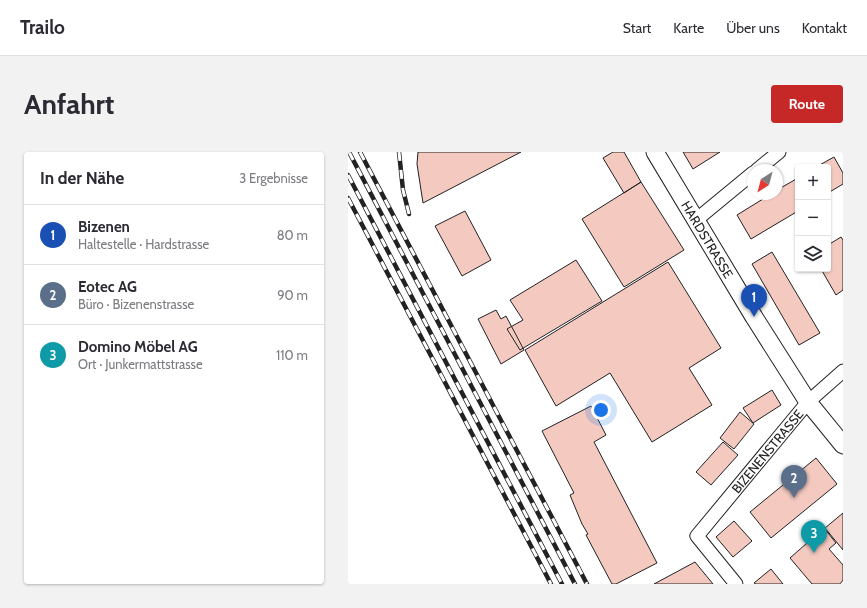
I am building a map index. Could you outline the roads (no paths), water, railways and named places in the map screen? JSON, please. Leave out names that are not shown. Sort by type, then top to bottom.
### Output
[{"type":"street","name":"HARDSTRASSE","points":[[655,152],[808,402],[843,445]]},
{"type":"street","points":[[764,164],[779,152]]},
{"type":"street","points":[[696,220],[747,178]]},
{"type":"street","name":"BIZENENSTRASSE","points":[[736,584],[697,536],[808,402],[843,371]]},
{"type":"railway","points":[[349,152],[575,584]]},
{"type":"railway","points":[[360,152],[587,584]]},
{"type":"railway","points":[[399,152],[403,190],[409,214]]},
{"type":"railway","points":[[348,175],[562,584]]},
{"type":"railway","points":[[348,198],[551,584]]},
{"type":"place","name":"Bizenen","points":[[754,317]]},
{"type":"place","name":"Eotec AG","points":[[794,498]]},
{"type":"place","name":"Domino Möbel AG","points":[[814,553]]}]
